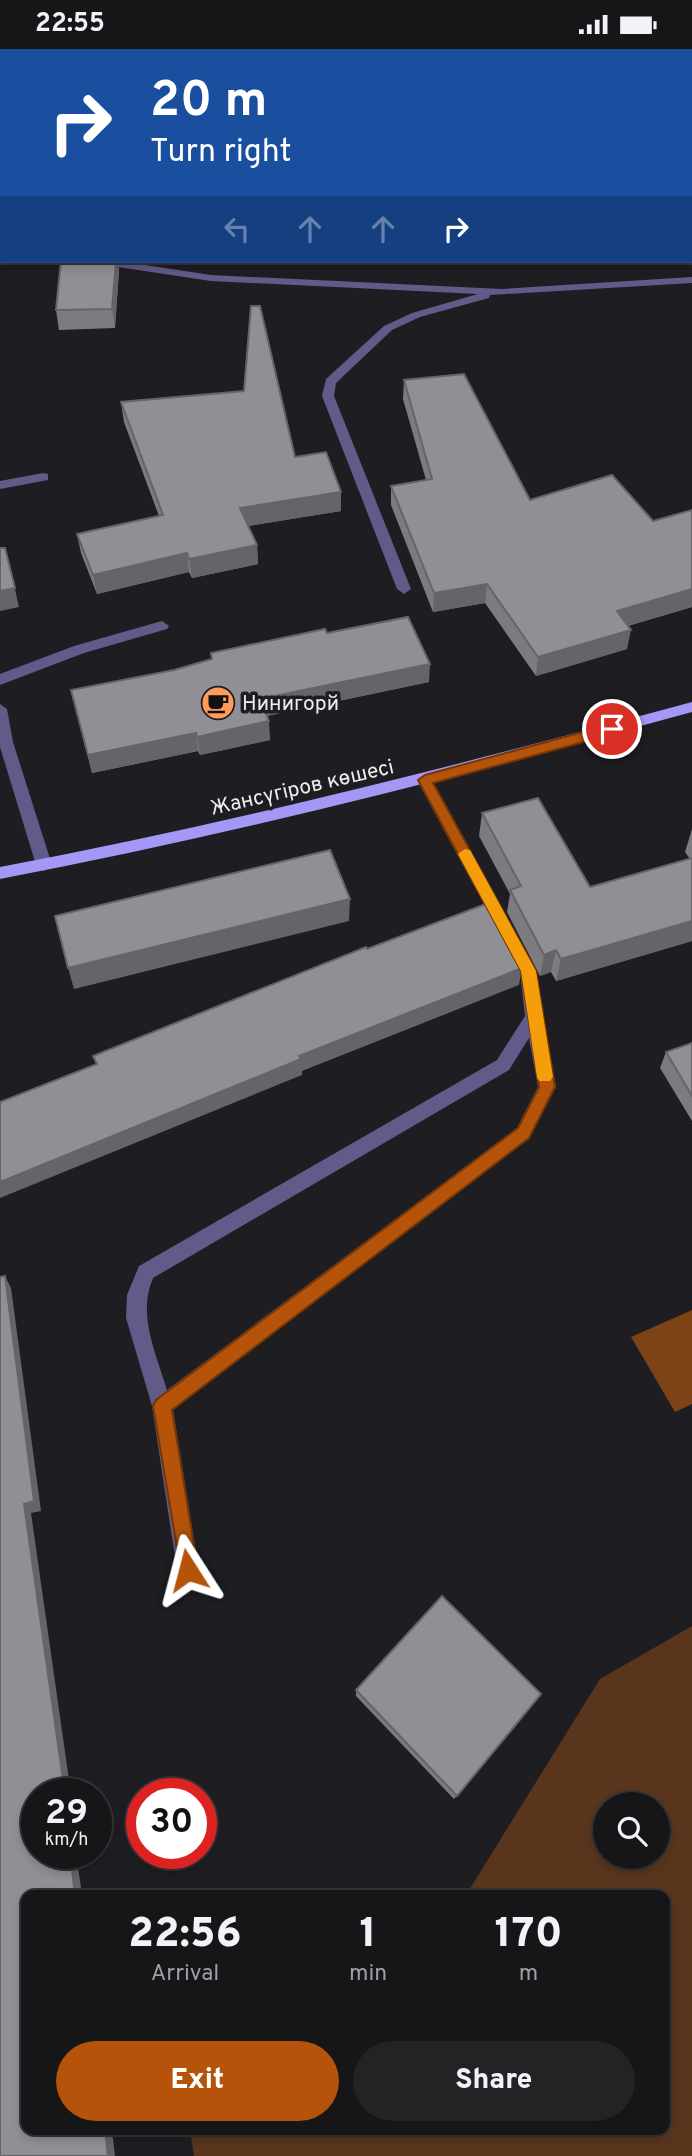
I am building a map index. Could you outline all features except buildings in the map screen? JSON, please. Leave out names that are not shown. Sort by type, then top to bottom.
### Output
[{"type":"main road","name":"Жансүгіров көшесі","points":[[0,873],[425,780],[692,707]]},
{"type":"street","points":[[111,263],[211,278],[502,292],[692,281]]},
{"type":"street","points":[[404,589],[328,396],[330,382],[388,328],[416,315],[502,292]]},
{"type":"street","points":[[0,485],[43,477]]},
{"type":"street","points":[[0,680],[79,649],[162,626]]},
{"type":"street","points":[[0,709],[6,742],[44,865]]},
{"type":"street","points":[[162,1406],[523,1133],[547,1087],[528,971],[425,780]]},
{"type":"street","points":[[188,1570],[162,1406],[136,1318],[136,1295],[146,1272],[503,1065],[534,1017]]},
{"type":"shaded area","points":[[692,1310],[692,1404],[675,1412],[631,1337]]},
{"type":"shaded area","points":[[692,1626],[692,2156],[194,2156],[191,2135],[670,2135],[670,1890],[469,1890],[600,1679]]},
{"type":"slow traffic","points":[[465,854],[528,971],[545,1077]]},
{"type":"place","name":"Нинигорй","points":[[218,703]]},
{"type":"route","points":[[188,1570],[162,1406],[523,1133],[547,1087],[528,971],[425,780],[612,729]]}]
